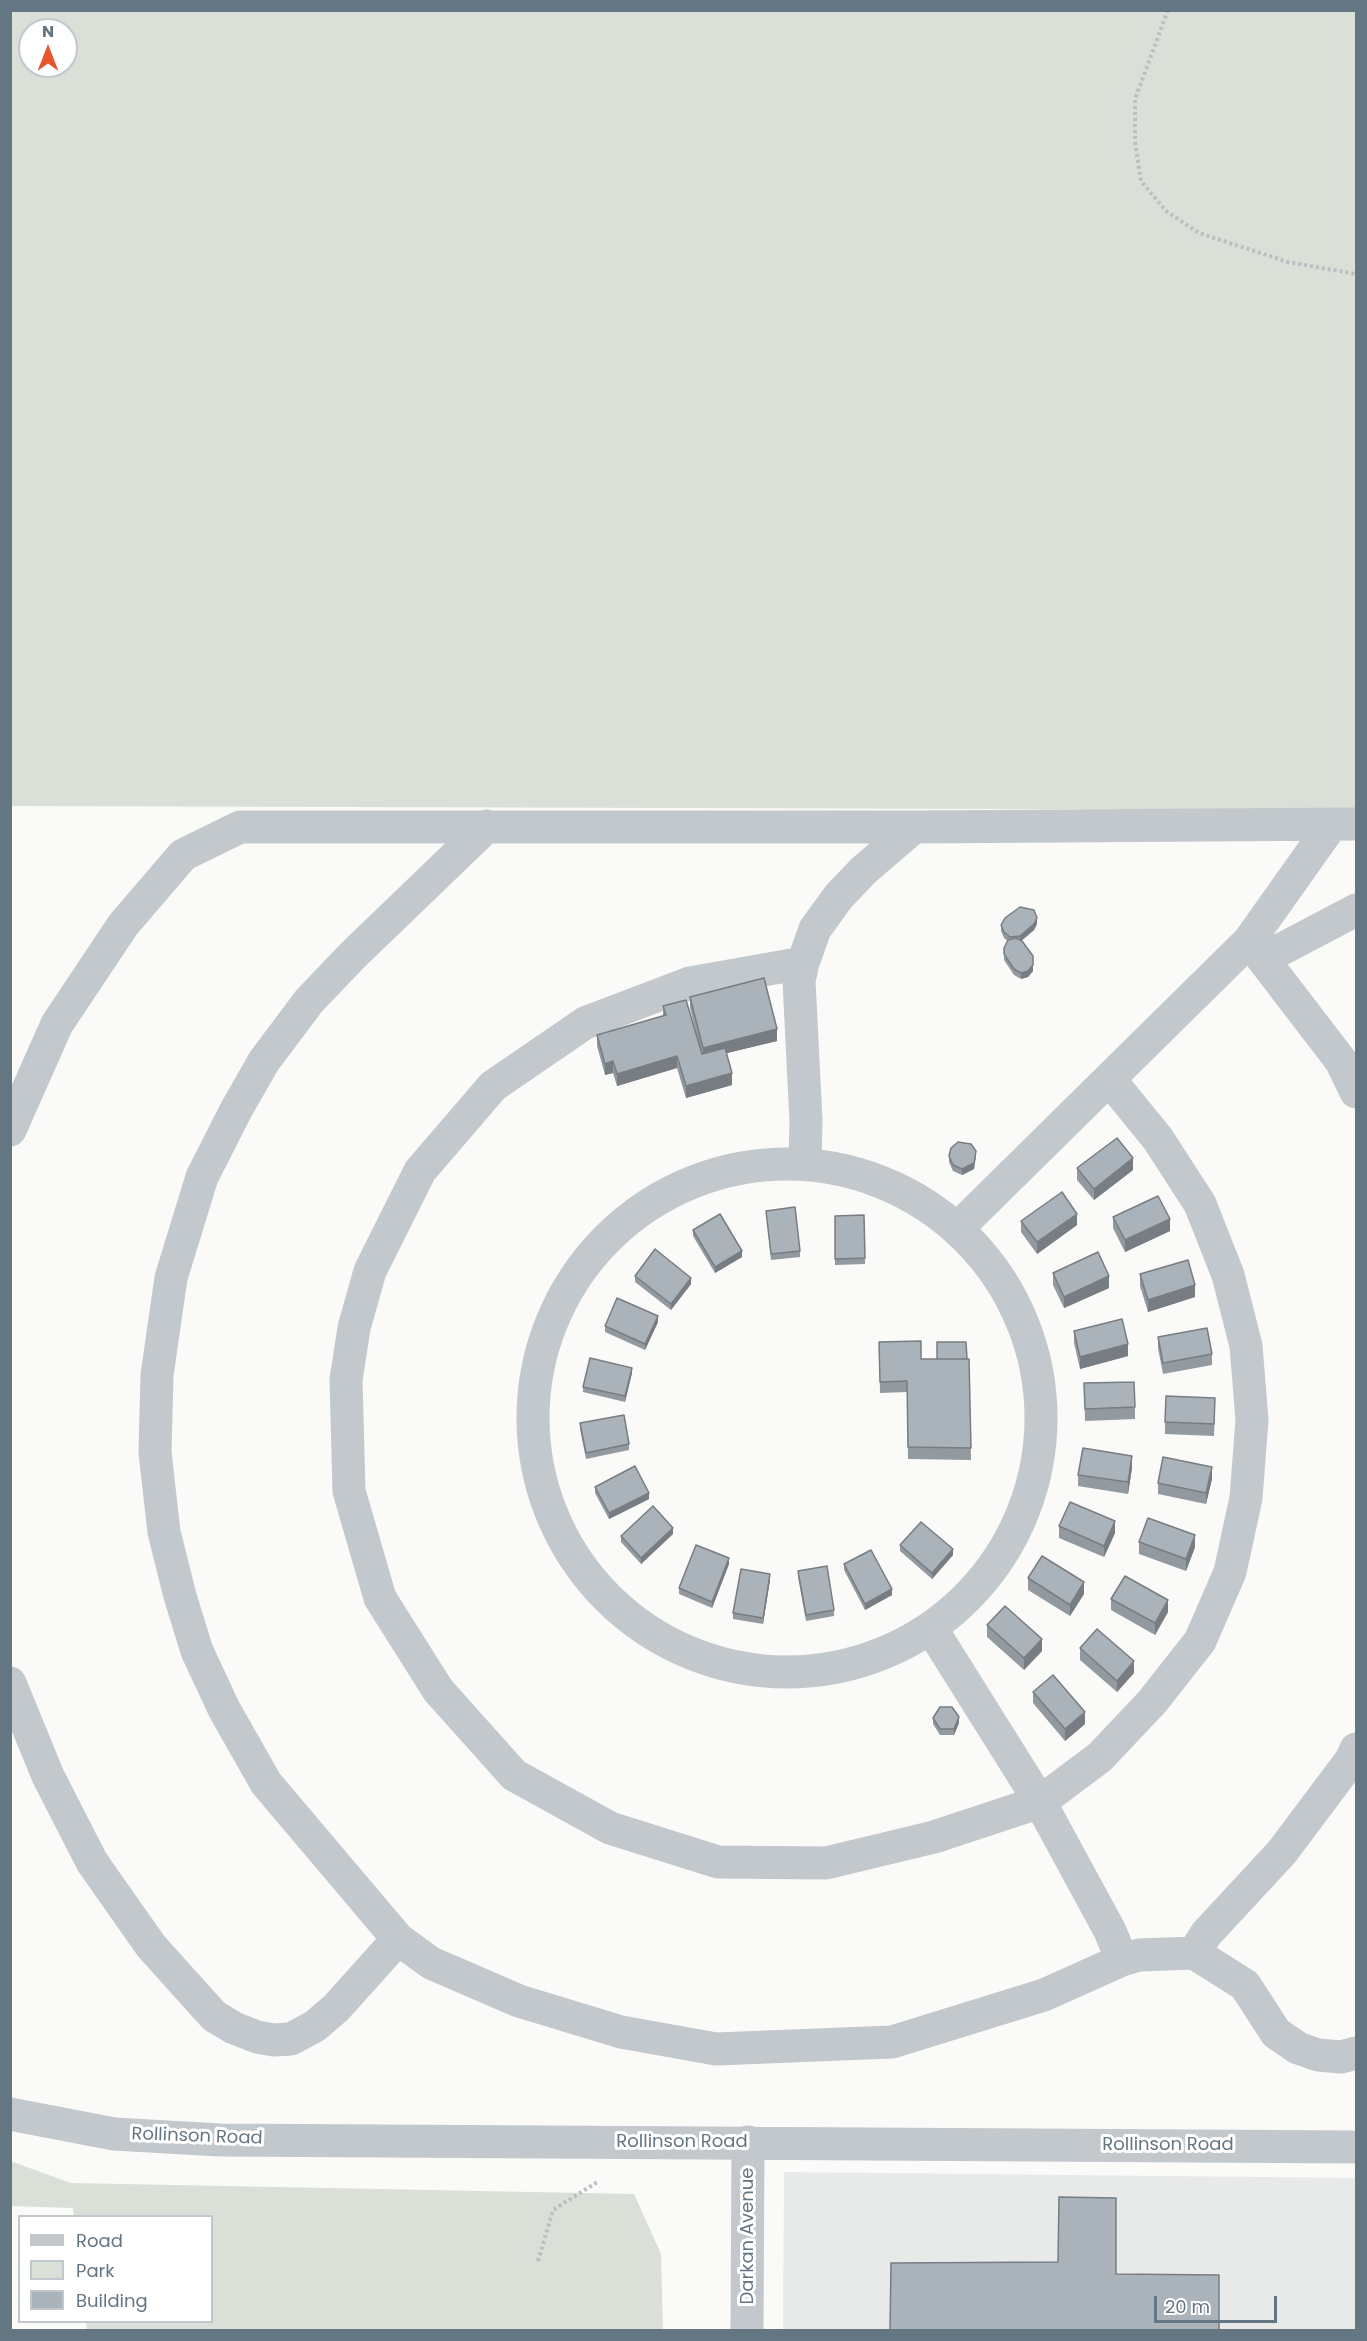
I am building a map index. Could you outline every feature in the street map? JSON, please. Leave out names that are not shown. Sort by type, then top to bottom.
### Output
[{"type":"street","points":[[10,1130],[57,1024],[123,926],[183,855],[240,827],[914,827],[1344,824]]},
{"type":"street","points":[[963,1223],[1110,1080],[1256,950],[1344,824]]},
{"type":"street","points":[[487,826],[353,955],[309,1002],[264,1061],[202,1177],[171,1278],[157,1376],[155,1452],[164,1532],[197,1651],[224,1709],[266,1783],[398,1939],[431,1963],[519,2001],[621,2032],[716,2049],[892,2042],[1044,1995],[1122,1960],[1139,1955],[1194,1953],[1245,1985],[1276,2033],[1298,2048],[1318,2055],[1341,2057],[1356,2053]]},
{"type":"street","points":[[805,1162],[806,1121],[799,981],[803,963],[815,929],[839,896],[864,870],[914,827]]},
{"type":"street","points":[[1256,950],[1356,910]]},
{"type":"street","points":[[1256,950],[1341,1061],[1356,1092]]},
{"type":"street","points":[[803,963],[690,983],[585,1023],[493,1086],[420,1171],[370,1271],[354,1328],[346,1380],[349,1491],[380,1598],[438,1690],[514,1775],[610,1828],[718,1862],[826,1863],[934,1837],[1040,1802],[1100,1757],[1152,1702],[1200,1641],[1230,1572],[1246,1498],[1252,1420],[1247,1357],[1228,1275],[1200,1204],[1158,1139],[1110,1080]]},
{"type":"street","points":[[805,1162],[832,1166],[862,1176],[963,1223],[998,1274],[1025,1326],[1037,1380],[1040,1437],[1029,1493],[1007,1545],[973,1591],[931,1628],[873,1658],[810,1672],[745,1670],[683,1652],[628,1618],[583,1572],[550,1517],[534,1455],[533,1390],[549,1328],[579,1272],[624,1225],[679,1190],[740,1170],[805,1162]]},
{"type":"street","points":[[931,1628],[1040,1802],[1110,1931],[1122,1960]]},
{"type":"street","points":[[10,1683],[48,1776],[92,1862],[151,1946],[214,2016],[234,2028],[257,2037],[274,2040],[291,2039],[315,2026],[336,2008],[398,1939]]},
{"type":"street","points":[[1194,1953],[1206,1934],[1282,1852],[1351,1760],[1356,1749]]},
{"type":"street","name":"Rollinson Road","points":[[10,2114],[114,2134],[220,2140],[1356,2146]]},
{"type":"street","name":"Darkan Avenue","points":[[747,2331],[748,2142]]},
{"type":"path","points":[[1168,10],[1135,99],[1135,141],[1142,181],[1166,211],[1199,233],[1288,262],[1356,274]]},
{"type":"path","points":[[538,2261],[553,2210],[607,2176],[644,2142]]},
{"type":"shaded area","points":[[784,2172],[1356,2178],[1356,2330],[783,2330]]},
{"type":"green space","points":[[11,11],[1356,11],[1356,810],[11,806]]},
{"type":"green space","points":[[10,2161],[71,2183],[634,2194],[661,2254],[663,2330],[87,2330],[86,2323],[213,2323],[213,2215],[74,2215],[73,2208],[11,2206]]},
{"type":"building","points":[[1020,907],[1034,910],[1037,918],[1034,924],[1020,936],[1010,937],[1001,925],[1005,918]]},
{"type":"building","points":[[1016,938],[1022,941],[1033,956],[1033,965],[1028,971],[1021,973],[1014,969],[1004,954],[1008,940]]},
{"type":"building","points":[[764,978],[777,1029],[703,1048],[690,997]]},
{"type":"building","points":[[686,1000],[702,1054],[725,1048],[732,1073],[686,1086],[677,1056],[617,1074],[613,1061],[605,1064],[597,1035],[666,1015],[663,1006]]},
{"type":"building","points":[[1117,1138],[1133,1158],[1094,1189],[1077,1168]]},
{"type":"building","points":[[958,1142],[971,1144],[976,1151],[974,1163],[962,1169],[953,1165],[949,1156],[951,1148]]},
{"type":"building","points":[[1062,1192],[1077,1214],[1037,1242],[1021,1221]]},
{"type":"building","points":[[1158,1196],[1170,1219],[1125,1240],[1113,1217]]},
{"type":"building","points":[[795,1207],[800,1251],[771,1254],[766,1211]]},
{"type":"building","points":[[720,1214],[742,1251],[715,1267],[693,1230]]},
{"type":"building","points":[[864,1215],[865,1258],[835,1259],[835,1216]]},
{"type":"building","points":[[655,1249],[691,1278],[671,1304],[635,1276]]},
{"type":"building","points":[[1098,1252],[1109,1276],[1064,1297],[1053,1273]]},
{"type":"building","points":[[1188,1260],[1195,1285],[1148,1300],[1140,1274]]},
{"type":"building","points":[[617,1298],[658,1316],[645,1344],[605,1326]]},
{"type":"building","points":[[1122,1319],[1128,1344],[1080,1357],[1074,1331]]},
{"type":"building","points":[[1207,1328],[1212,1354],[1163,1363],[1158,1337]]},
{"type":"building","points":[[921,1341],[921,1359],[969,1359],[971,1448],[908,1447],[907,1381],[880,1382],[879,1342]]},
{"type":"building","points":[[937,1342],[966,1342],[967,1359],[937,1359]]},
{"type":"building","points":[[590,1358],[632,1368],[625,1396],[583,1387]]},
{"type":"building","points":[[1134,1382],[1135,1407],[1085,1409],[1084,1383]]},
{"type":"building","points":[[1166,1396],[1215,1398],[1214,1424],[1165,1422]]},
{"type":"building","points":[[624,1415],[629,1444],[586,1453],[580,1423]]},
{"type":"building","points":[[1083,1448],[1132,1456],[1128,1482],[1078,1475]]},
{"type":"building","points":[[1163,1457],[1212,1467],[1206,1493],[1158,1483]]},
{"type":"building","points":[[635,1466],[649,1493],[609,1513],[595,1487]]},
{"type":"building","points":[[1070,1502],[1115,1521],[1104,1546],[1059,1526]]},
{"type":"building","points":[[653,1506],[673,1528],[641,1558],[621,1536]]},
{"type":"building","points":[[1148,1518],[1195,1535],[1186,1559],[1139,1542]]},
{"type":"building","points":[[921,1522],[953,1549],[932,1573],[900,1545]]},
{"type":"building","points":[[696,1545],[729,1558],[712,1602],[679,1588]]},
{"type":"building","points":[[871,1550],[892,1589],[865,1604],[844,1564]]},
{"type":"building","points":[[1042,1556],[1084,1582],[1070,1605],[1028,1578]]},
{"type":"building","points":[[827,1566],[834,1610],[806,1615],[798,1571]]},
{"type":"building","points":[[741,1569],[770,1574],[763,1618],[733,1613]]},
{"type":"building","points":[[1125,1576],[1168,1600],[1155,1623],[1111,1599]]},
{"type":"building","points":[[1005,1606],[1042,1639],[1024,1658],[987,1625]]},
{"type":"building","points":[[1097,1629],[1134,1661],[1117,1681],[1080,1648]]},
{"type":"building","points":[[1053,1675],[1085,1712],[1065,1729],[1033,1692]]},
{"type":"building","points":[[940,1707],[952,1707],[959,1717],[954,1729],[940,1729],[933,1718]]},
{"type":"building","points":[[1059,2197],[1116,2198],[1116,2274],[1219,2275],[1219,2331],[890,2331],[891,2263],[1058,2262]]}]
